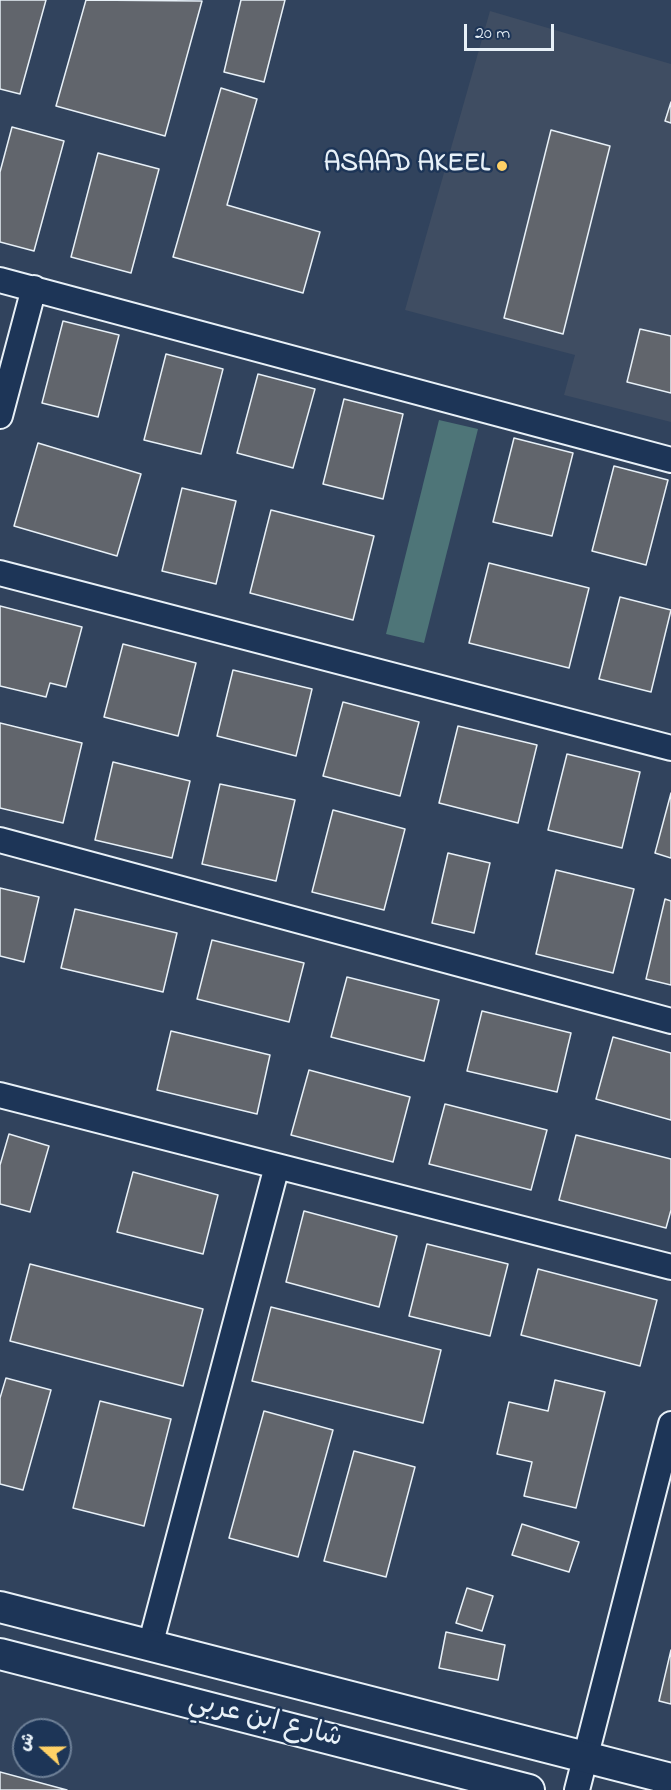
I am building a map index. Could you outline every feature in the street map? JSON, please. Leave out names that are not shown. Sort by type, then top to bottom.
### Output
[{"type":"street","points":[[0,280],[671,460]]},
{"type":"street","points":[[0,416],[34,288]]},
{"type":"street","points":[[0,573],[671,748]]},
{"type":"street","points":[[0,840],[671,1021]]},
{"type":"street","points":[[0,1095],[671,1267]]},
{"type":"street","points":[[150,1646],[276,1166]]},
{"type":"street","points":[[577,1790],[671,1424]]},
{"type":"street","points":[[0,1607],[671,1779]]},
{"type":"street","name":"شارع ابن عربي","points":[[0,1654],[529,1790]]},
{"type":"shaded area","points":[[490,11],[671,64],[671,422],[564,395],[575,355],[405,310]],"holes":[[[551,131],[610,146],[563,334],[504,318]]]},
{"type":"green space","points":[[439,420],[478,429],[424,643],[386,634]]},
{"type":"building","points":[[0,0],[46,0],[20,94],[0,89]]},
{"type":"building","points":[[86,0],[202,1],[165,136],[56,106]]},
{"type":"building","points":[[241,0],[285,0],[264,82],[224,72]]},
{"type":"building","points":[[221,88],[257,99],[227,205],[320,232],[303,293],[173,257]]},
{"type":"building","points":[[671,102],[671,123],[665,121]]},
{"type":"building","points":[[12,127],[64,141],[34,251],[0,242],[0,172]]},
{"type":"building","points":[[551,130],[610,146],[563,334],[504,318]]},
{"type":"building","points":[[98,153],[159,169],[131,273],[71,257]]},
{"type":"building","points":[[63,321],[119,335],[98,417],[42,403]]},
{"type":"building","points":[[640,329],[671,336],[671,393],[627,382]]},
{"type":"building","points":[[166,354],[223,369],[201,454],[144,440]]},
{"type":"building","points":[[258,374],[315,389],[293,468],[237,453]]},
{"type":"building","points":[[344,399],[403,414],[383,499],[323,484]]},
{"type":"building","points":[[514,438],[573,453],[552,536],[493,522]]},
{"type":"building","points":[[38,443],[141,474],[117,556],[14,526]]},
{"type":"building","points":[[614,466],[668,480],[646,565],[592,551]]},
{"type":"building","points":[[182,488],[236,501],[216,584],[162,571]]},
{"type":"building","points":[[271,510],[374,536],[353,620],[250,593]]},
{"type":"building","points":[[489,563],[589,588],[569,668],[469,643]]},
{"type":"building","points":[[620,597],[671,610],[651,692],[599,679]]},
{"type":"building","points":[[0,606],[82,627],[66,687],[50,683],[46,697],[0,686]]},
{"type":"building","points":[[123,644],[196,663],[178,736],[104,717]]},
{"type":"building","points":[[233,670],[312,689],[296,756],[217,736]]},
{"type":"building","points":[[343,702],[419,722],[400,796],[323,776]]},
{"type":"building","points":[[0,723],[82,743],[63,823],[0,808]]},
{"type":"building","points":[[458,726],[537,745],[518,823],[439,803]]},
{"type":"building","points":[[567,754],[640,772],[622,848],[548,830]]},
{"type":"building","points":[[113,762],[190,781],[172,858],[95,840]]},
{"type":"building","points":[[220,784],[295,800],[276,881],[202,864]]},
{"type":"building","points":[[671,793],[671,858],[655,853]]},
{"type":"building","points":[[333,810],[405,829],[384,910],[312,892]]},
{"type":"building","points":[[448,853],[490,863],[474,933],[432,923]]},
{"type":"building","points":[[556,870],[634,889],[613,973],[536,954]]},
{"type":"building","points":[[0,888],[39,897],[24,962],[0,956]]},
{"type":"building","points":[[665,899],[671,901],[671,985],[646,979]]},
{"type":"building","points":[[75,909],[177,933],[163,992],[61,968]]},
{"type":"building","points":[[212,940],[304,963],[289,1022],[197,999]]},
{"type":"building","points":[[347,977],[439,1000],[424,1061],[331,1037]]},
{"type":"building","points":[[482,1011],[571,1033],[557,1092],[467,1071]]},
{"type":"building","points":[[171,1031],[270,1055],[257,1114],[157,1090]]},
{"type":"building","points":[[613,1037],[671,1053],[671,1120],[596,1099]]},
{"type":"building","points":[[309,1070],[410,1097],[393,1162],[291,1135]]},
{"type":"building","points":[[445,1104],[547,1130],[531,1190],[429,1164]]},
{"type":"building","points":[[9,1134],[49,1146],[30,1212],[0,1204],[0,1165]]},
{"type":"building","points":[[576,1135],[671,1159],[671,1210],[666,1228],[559,1200]]},
{"type":"building","points":[[133,1172],[218,1195],[203,1254],[117,1232]]},
{"type":"building","points":[[304,1211],[397,1236],[379,1307],[286,1282]]},
{"type":"building","points":[[427,1244],[508,1264],[490,1336],[409,1316]]},
{"type":"building","points":[[30,1264],[203,1309],[183,1386],[10,1341]]},
{"type":"building","points":[[538,1269],[657,1300],[640,1366],[521,1335]]},
{"type":"building","points":[[271,1307],[441,1350],[423,1423],[252,1381]]},
{"type":"building","points":[[6,1378],[51,1390],[23,1490],[0,1484],[0,1398]]},
{"type":"building","points":[[555,1380],[605,1392],[576,1508],[524,1496],[532,1462],[497,1454],[509,1402],[548,1411]]},
{"type":"building","points":[[100,1401],[171,1419],[144,1526],[73,1508]]},
{"type":"building","points":[[264,1411],[333,1430],[298,1557],[229,1538]]},
{"type":"building","points":[[354,1451],[415,1467],[386,1577],[324,1561]]},
{"type":"building","points":[[522,1524],[579,1542],[569,1572],[512,1555]]},
{"type":"building","points":[[467,1588],[493,1596],[482,1631],[456,1623]]},
{"type":"building","points":[[446,1632],[505,1645],[498,1680],[439,1668]]},
{"type":"building","points":[[671,1650],[671,1704],[659,1701]]},
{"type":"building","points":[[0,1772],[12,1775],[12,1778],[22,1778],[67,1790],[0,1790]]},
{"type":"place","name":"ASAAD AKEEL","points":[[502,166]]}]
